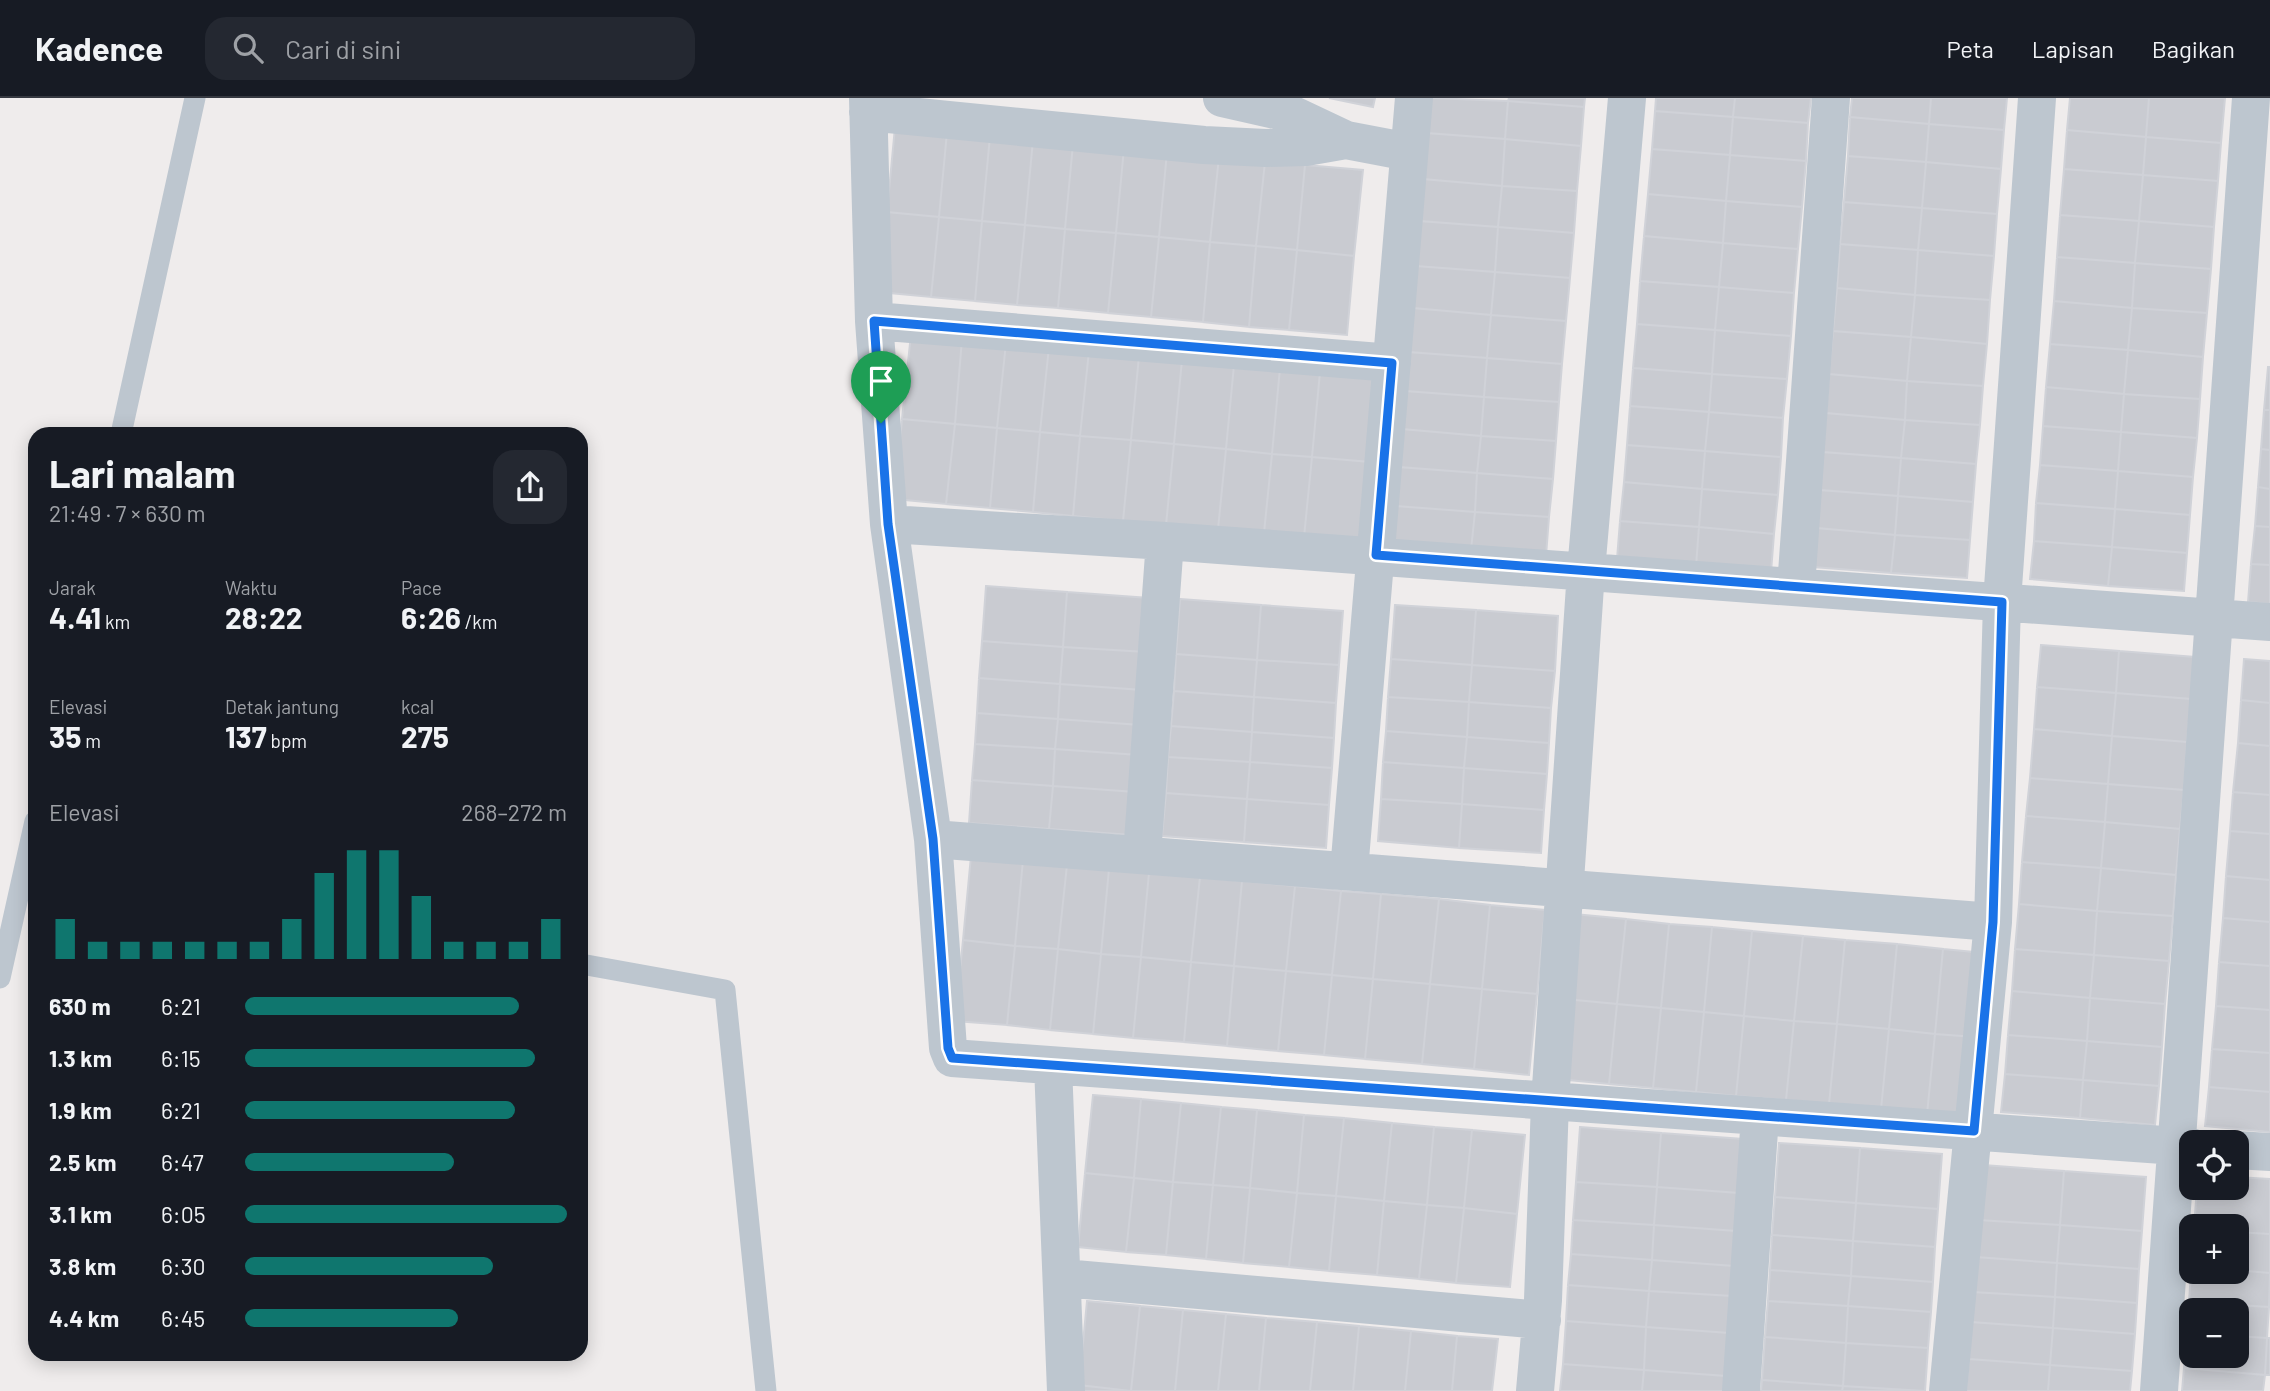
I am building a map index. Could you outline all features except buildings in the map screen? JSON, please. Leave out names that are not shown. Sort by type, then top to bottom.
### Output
[{"type":"street","points":[[1222,98],[1289,113],[1346,140],[1409,152]]},
{"type":"street","points":[[1349,871],[1414,98]]},
{"type":"street","points":[[1535,1391],[1542,1320],[1550,1102],[1586,571],[1627,98]]},
{"type":"street","points":[[1796,587],[1830,98]]},
{"type":"street","points":[[1948,1391],[1993,922],[2002,602],[2037,98]]},
{"type":"street","points":[[2184,1130],[2213,618],[2251,98]]},
{"type":"street","points":[[1346,140],[1307,147],[1204,145],[868,105],[874,321],[888,524],[933,839],[948,1048],[952,1058],[2179,1146]]},
{"type":"street","points":[[874,321],[1392,363]]},
{"type":"street","points":[[888,524],[1376,555],[2270,622]]},
{"type":"street","points":[[1142,855],[1165,541]]},
{"type":"street","points":[[933,839],[1993,922]]},
{"type":"street","points":[[1053,1066],[1066,1391]]},
{"type":"street","points":[[1741,1391],[1760,1116]]},
{"type":"street","points":[[2249,1151],[2270,1152]]},
{"type":"street","points":[[2159,1391],[2179,1187]]},
{"type":"street","points":[[1063,1278],[1542,1320]]},
{"type":"lane","points":[[123,427],[195,98]]},
{"type":"lane","points":[[0,978],[28,872]]},
{"type":"lane","points":[[588,965],[724,990],[766,1391]]},
{"type":"route","points":[[874,321],[1392,363],[1376,555],[2002,602],[1993,922],[1974,1131],[952,1058],[948,1048],[933,839],[888,524],[881,423],[874,321]]}]
